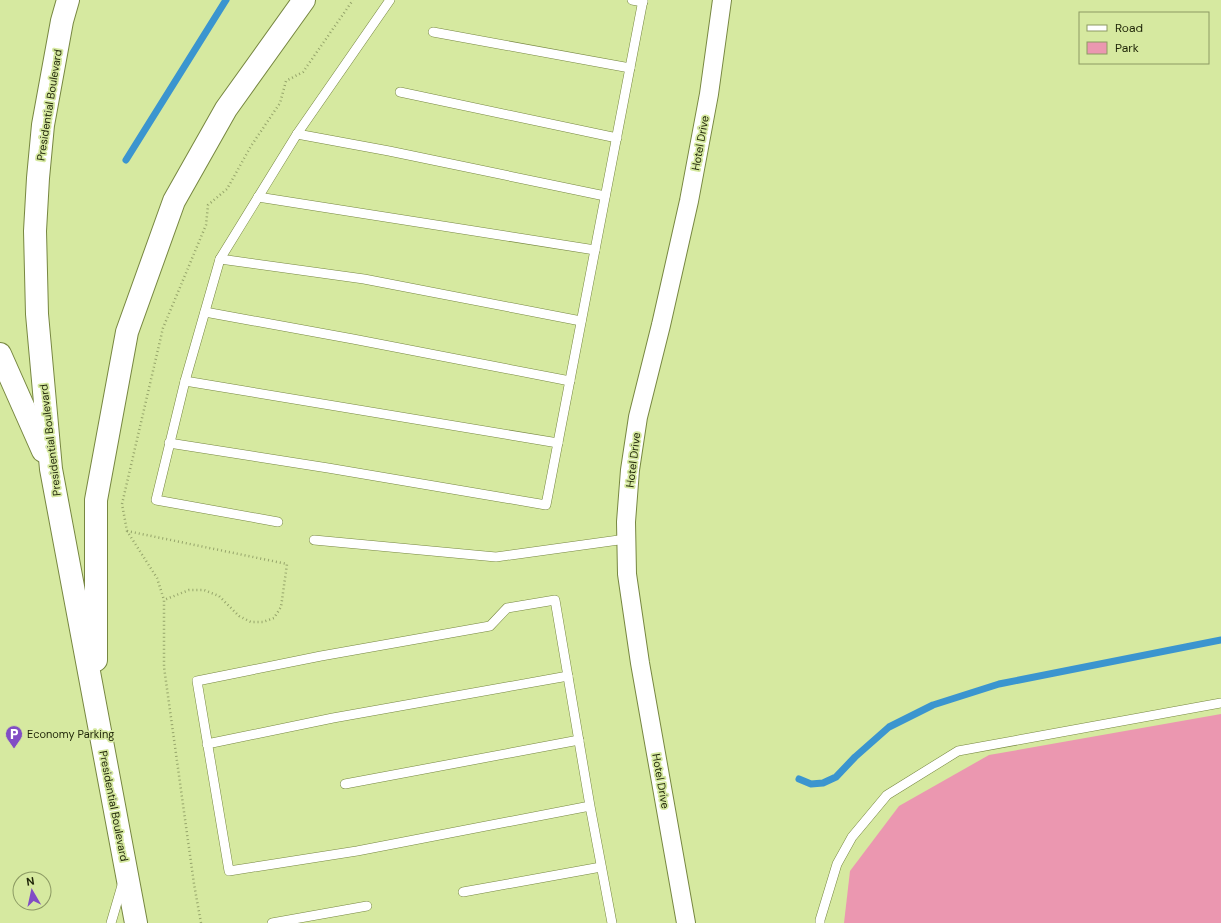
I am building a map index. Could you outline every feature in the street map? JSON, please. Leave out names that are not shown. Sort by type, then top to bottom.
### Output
[{"type":"main road","name":"Presidential Boulevard","points":[[68,0],[62,22],[43,125],[35,231],[37,314],[50,469],[136,923]]},
{"type":"main road","points":[[97,717],[96,500],[127,332],[174,201],[226,109],[304,0]]},
{"type":"main road","points":[[0,354],[50,469]]},
{"type":"street","name":"Hotel Drive","points":[[686,923],[640,663],[627,574],[626,522],[630,470],[638,418],[689,201],[708,94],[722,0]]},
{"type":"lane","points":[[278,522],[156,500],[185,381],[220,259],[297,134],[390,0]]},
{"type":"lane","points":[[169,443],[546,505],[643,1],[632,0]]},
{"type":"lane","points":[[433,32],[630,68]]},
{"type":"lane","points":[[400,92],[617,138]]},
{"type":"lane","points":[[297,134],[389,151],[605,196]]},
{"type":"lane","points":[[258,197],[595,250]]},
{"type":"lane","points":[[220,259],[364,279],[581,321]]},
{"type":"lane","points":[[205,312],[570,381]]},
{"type":"lane","points":[[185,381],[340,408],[558,443]]},
{"type":"lane","points":[[314,540],[496,557],[626,540]]},
{"type":"lane","points":[[590,806],[357,851],[229,871],[197,681],[321,656],[490,626],[507,608],[555,600],[590,806],[612,923]]},
{"type":"lane","points":[[207,744],[333,718],[568,676]]},
{"type":"lane","points":[[820,923],[837,864],[852,837],[887,795],[958,751],[1221,703]]},
{"type":"lane","points":[[345,784],[579,740]]},
{"type":"lane","points":[[464,892],[601,867]]},
{"type":"lane","points":[[111,923],[126,872]]},
{"type":"lane","points":[[272,923],[367,906]]},
{"type":"path","points":[[127,531],[287,564],[281,608],[274,618],[263,622],[251,622],[239,616],[219,596],[204,590],[189,590],[164,600]]},
{"type":"green space","points":[[1221,714],[1221,923],[844,923],[850,871],[899,806],[989,755]]},
{"type":"waterway","points":[[126,160],[226,0]]},
{"type":"waterway","points":[[799,779],[811,784],[823,783],[836,777],[855,757],[889,727],[933,705],[999,684],[1221,640]]},
{"type":"place","name":"Economy Parking","points":[[14,749]]}]
